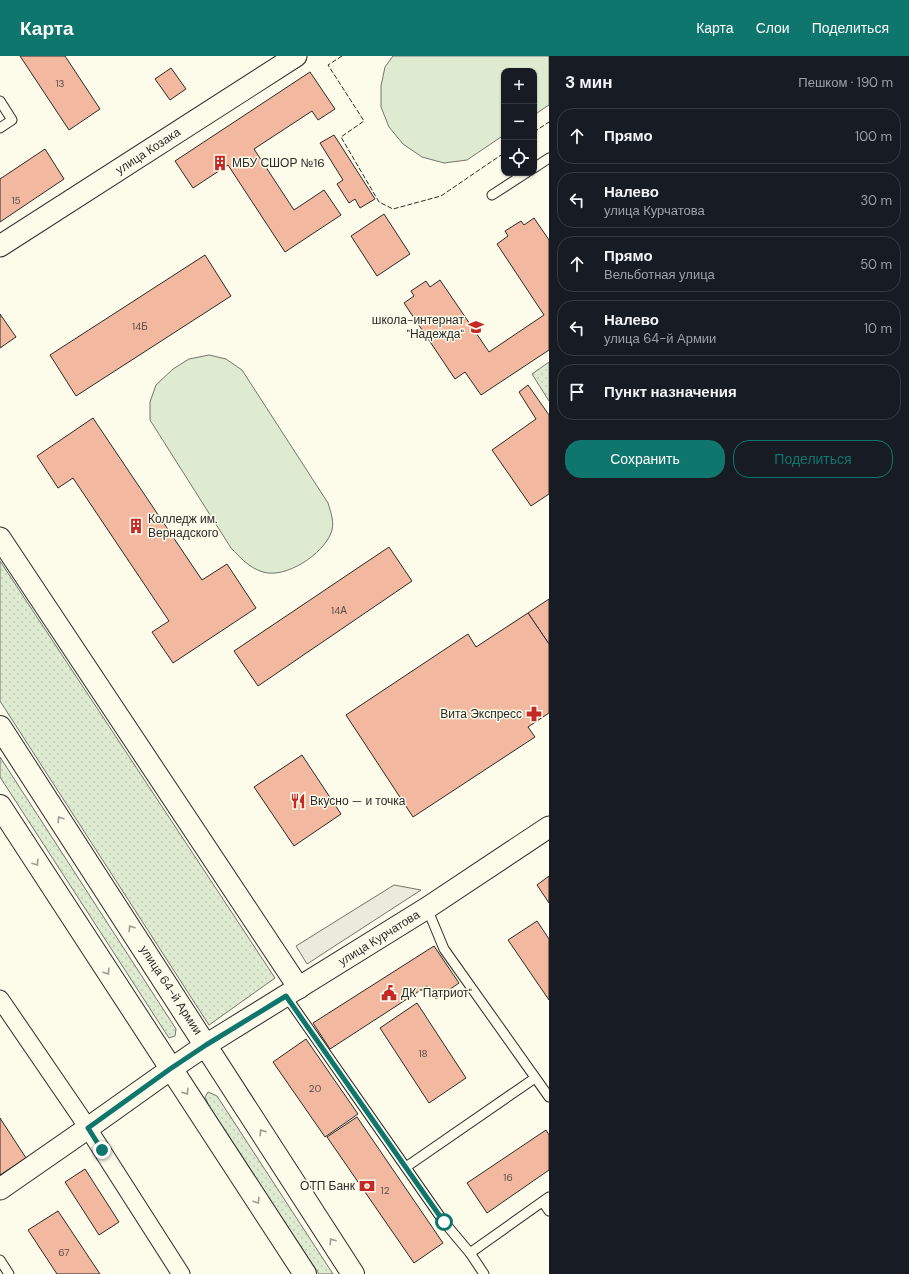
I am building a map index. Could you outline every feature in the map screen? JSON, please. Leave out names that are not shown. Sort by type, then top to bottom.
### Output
[{"type":"highway","name":"улица 64-й Армии","points":[[0,727],[353,1274]]},
{"type":"highway","points":[[0,806],[305,1274]]},
{"type":"street","name":"улица Козака","points":[[0,246],[296,56]]},
{"type":"street","points":[[0,538],[293,992]]},
{"type":"street","name":"улица Курчатова","points":[[0,1189],[206,1045],[427,908],[549,827]]},
{"type":"street","points":[[0,999],[88,1128],[181,1274]]},
{"type":"lane","points":[[0,101],[12,120],[0,128]]},
{"type":"lane","points":[[537,166],[549,158]]},
{"type":"lane","points":[[492,195],[521,176]]},
{"type":"lane","points":[[427,908],[444,949],[549,1097]]},
{"type":"lane","points":[[293,992],[406,1167],[444,1222],[470,1253],[484,1274]]},
{"type":"lane","points":[[406,1167],[535,1078]]},
{"type":"lane","points":[[470,1253],[546,1200],[549,1211]]},
{"type":"lane","points":[[0,1260],[9,1274]]},
{"type":"green space","points":[[393,56],[549,56],[549,105],[537,113],[537,68],[501,68],[501,137],[467,160],[444,163],[422,157],[403,144],[389,127],[381,107],[381,86],[385,67]]},
{"type":"green space","points":[[209,355],[226,359],[242,370],[328,503],[333,526],[327,541],[312,556],[293,568],[282,572],[263,572],[249,565],[231,548],[150,420],[150,402],[156,385],[173,369],[189,359]]},
{"type":"green space","points":[[549,362],[549,401],[532,374]]},
{"type":"green space","points":[[0,561],[275,978],[209,1025],[0,701]]},
{"type":"green space","points":[[0,757],[176,1029],[175,1036],[169,1038],[0,777]]},
{"type":"green space","points":[[208,1092],[217,1096],[333,1274],[319,1274],[210,1108],[205,1097]]},
{"type":"shaded area","points":[[394,885],[421,890],[307,964],[296,946]]},
{"type":"building","points":[[20,56],[65,56],[100,109],[69,130]]},
{"type":"building","points":[[171,68],[186,89],[170,100],[155,79]]},
{"type":"building","name":"МБУ СШОР №16","points":[[310,72],[335,109],[318,120],[312,111],[254,149],[294,210],[324,190],[341,215],[285,252],[228,165],[193,188],[175,161]]},
{"type":"building","points":[[334,135],[375,199],[360,208],[355,199],[349,203],[337,184],[343,180],[320,143]]},
{"type":"building","points":[[45,149],[64,179],[0,222],[0,179]]},
{"type":"building","points":[[384,214],[410,254],[377,276],[351,236]]},
{"type":"building","points":[[534,218],[549,240],[549,350],[481,395],[465,372],[455,379],[404,303],[414,296],[411,291],[426,281],[430,287],[440,280],[489,352],[544,315],[497,244],[508,236],[505,231],[521,221],[524,225]]},
{"type":"building","points":[[205,255],[231,296],[76,396],[50,355]]},
{"type":"building","points":[[0,314],[16,337],[0,348]]},
{"type":"building","points":[[528,385],[549,415],[549,494],[531,506],[492,450],[536,419],[519,392]]},
{"type":"building","name":"Колледж им. Вернадского","points":[[93,418],[202,580],[227,564],[256,608],[173,663],[152,632],[169,621],[73,478],[58,488],[37,456]]},
{"type":"building","points":[[389,547],[412,581],[258,686],[234,651]]},
{"type":"building","points":[[549,599],[549,644],[528,613]]},
{"type":"building","points":[[528,613],[549,644],[549,713],[528,727],[535,737],[413,817],[346,715],[468,634],[476,647]]},
{"type":"building","name":"Вкусно — и точка","points":[[302,755],[341,814],[294,846],[254,787]]},
{"type":"building","points":[[549,876],[549,903],[537,885]]},
{"type":"building","points":[[537,921],[549,939],[549,1000],[508,940]]},
{"type":"building","name":"ДК \"Патриот\"","points":[[434,946],[459,983],[436,999],[427,986],[330,1049],[313,1023]]},
{"type":"building","points":[[417,1003],[466,1078],[429,1103],[380,1028]]},
{"type":"building","points":[[306,1039],[358,1114],[325,1137],[273,1062]]},
{"type":"building","points":[[357,1117],[443,1243],[414,1263],[327,1137]]},
{"type":"building","points":[[0,1118],[26,1158],[0,1175]]},
{"type":"building","points":[[546,1130],[549,1135],[549,1170],[487,1213],[467,1183]]},
{"type":"building","points":[[85,1169],[119,1222],[99,1235],[65,1182]]},
{"type":"building","points":[[58,1211],[100,1274],[57,1274],[28,1230]]},
{"type":"fence","points":[[342,56],[328,65],[364,121],[341,137],[379,202],[393,209],[441,196],[501,155]]},
{"type":"fence","points":[[537,130],[549,122]]},
{"type":"place","name":"МБУ СШОР №16","points":[[220,163]]},
{"type":"place","name":"школа-интернат \"Надежда\"","points":[[476,327]]},
{"type":"place","name":"Колледж им. Вернадского","points":[[136,526]]},
{"type":"place","name":"Вита Экспресс","points":[[534,714]]},
{"type":"place","name":"Вкусно — и точка","points":[[298,801]]},
{"type":"place","name":"ДК \"Патриот\"","points":[[389,993]]},
{"type":"place","name":"ОТП Банк","points":[[367,1186]]},
{"type":"route","points":[[102,1150],[88,1128],[206,1045],[286,996],[444,1222]]}]
